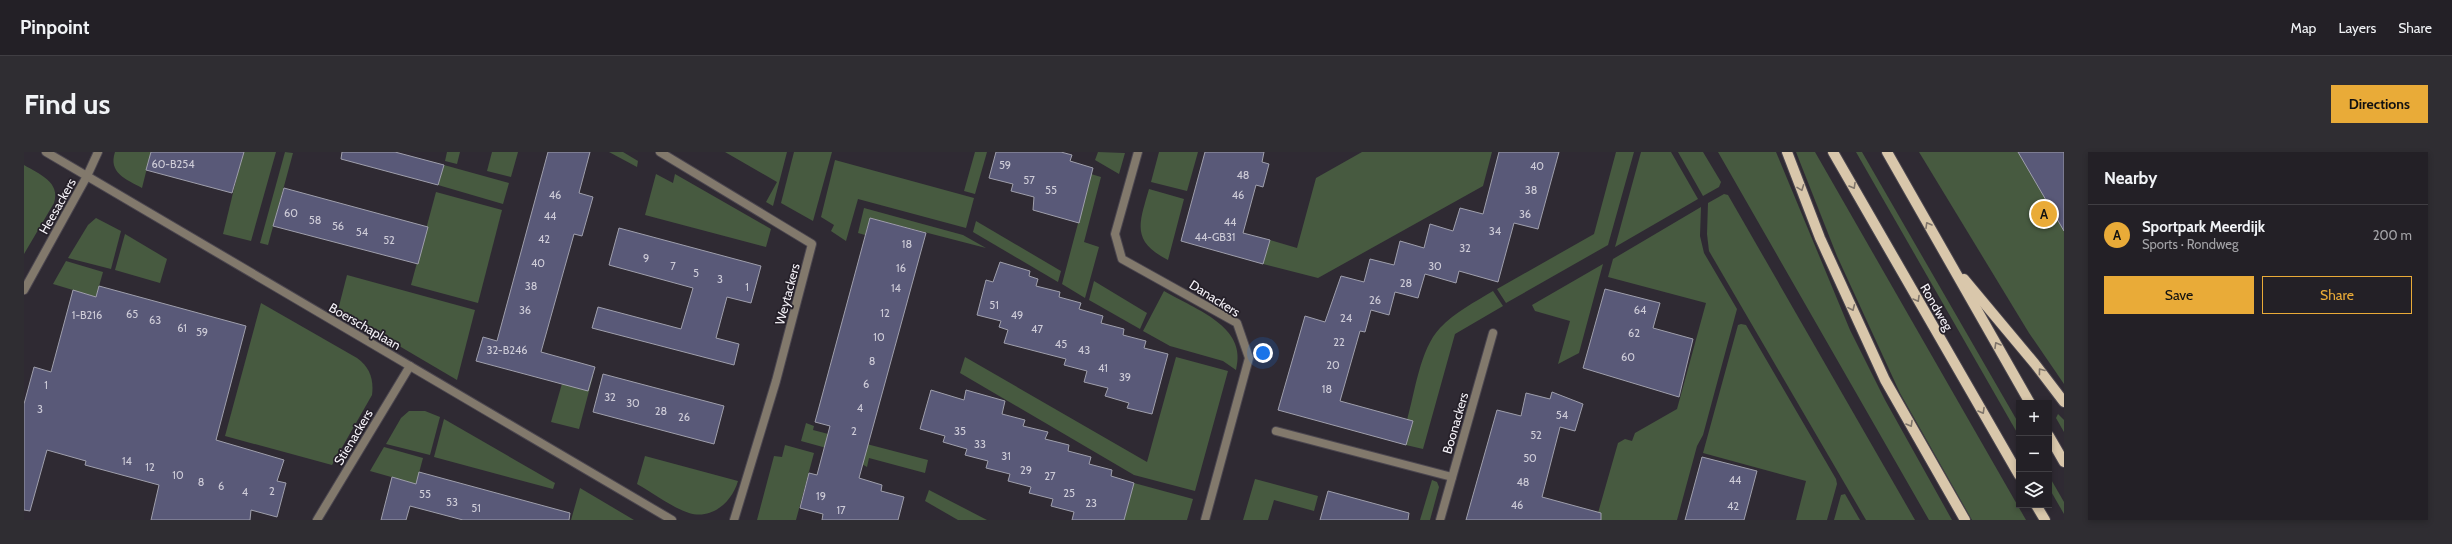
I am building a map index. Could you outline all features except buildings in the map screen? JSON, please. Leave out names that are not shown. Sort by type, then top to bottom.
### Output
[{"type":"main road","points":[[1787,152],[1820,238],[1885,380],[1965,520]]},
{"type":"main road","name":"Rondweg","points":[[1833,152],[2017,472]]},
{"type":"main road","points":[[1886,152],[2028,400]]},
{"type":"main road","points":[[1948,259],[2031,358],[2064,402]]},
{"type":"main road","points":[[2052,441],[2064,462]]},
{"type":"main road","points":[[2038,508],[2045,520]]},
{"type":"street","name":"Boerschaplaan","points":[[46,152],[672,520]]},
{"type":"street","name":"Heesackers","points":[[24,290],[87,176],[98,152]]},
{"type":"street","name":"Weytackers","points":[[660,152],[812,244],[776,381],[734,520]]},
{"type":"street","name":"Danackers","points":[[1138,152],[1114,234],[1122,259],[1237,323],[1248,358],[1205,520]]},
{"type":"street","name":"Boonackers","points":[[1440,520],[1493,333]]},
{"type":"street","name":"Stienackers","points":[[317,520],[410,366]]},
{"type":"street","points":[[1276,431],[1452,477]]},
{"type":"green space","points":[[115,152],[151,152],[142,188],[125,178],[116,170],[113,159]]},
{"type":"green space","points":[[243,152],[276,152],[251,241],[223,234]]},
{"type":"green space","points":[[285,152],[293,153],[268,245],[260,243]]},
{"type":"green space","points":[[447,152],[460,152],[457,164],[445,161]]},
{"type":"green space","points":[[492,152],[518,152],[511,177],[487,171]]},
{"type":"green space","points":[[609,152],[623,152],[638,161],[637,167]]},
{"type":"green space","points":[[725,152],[787,152],[773,206],[766,202],[777,182]]},
{"type":"green space","points":[[794,152],[832,152],[813,221],[781,203]]},
{"type":"green space","points":[[975,152],[987,152],[975,194],[964,191]]},
{"type":"green space","points":[[1098,152],[1125,153],[1119,174],[1095,160]]},
{"type":"green space","points":[[1159,152],[1198,152],[1187,191],[1151,182]]},
{"type":"green space","points":[[1362,152],[1492,152],[1483,186],[1318,278],[1263,264],[1270,240],[1297,248],[1316,178]]},
{"type":"green space","points":[[1616,152],[1634,152],[1608,245],[1506,303],[1497,289],[1594,234]]},
{"type":"green space","points":[[1641,152],[1671,152],[1698,199],[1615,247]]},
{"type":"green space","points":[[1678,152],[1703,152],[1721,182],[1719,187],[1703,196]]},
{"type":"green space","points":[[1718,152],[1776,152],[1850,330],[1885,400],[1952,520],[1929,520]]},
{"type":"green space","points":[[1796,152],[1815,152],[2016,503],[2016,508],[2019,508],[2026,520],[1972,520],[1900,393],[1837,256]]},
{"type":"green space","points":[[1856,152],[1862,152],[2016,419],[2016,431]]},
{"type":"green space","points":[[1919,152],[2064,152],[2064,384],[2029,333]]},
{"type":"green space","points":[[835,160],[974,198],[966,228],[858,199],[846,241],[831,231],[834,225],[821,217]]},
{"type":"green space","points":[[24,165],[42,175],[52,184],[55,196],[54,203],[24,254]]},
{"type":"green space","points":[[444,165],[509,183],[503,204],[438,185]]},
{"type":"green space","points":[[656,174],[673,183],[675,174],[771,229],[766,247],[645,215]]},
{"type":"green space","points":[[1091,174],[1101,177],[1084,242],[1099,247],[1085,298],[1062,284]]},
{"type":"green space","points":[[1149,189],[1184,199],[1168,260],[1148,246],[1143,238],[1141,222]]},
{"type":"green space","points":[[436,192],[502,210],[478,303],[411,285]]},
{"type":"green space","points":[[1724,194],[1728,195],[1915,520],[1866,520],[1709,251],[1707,234],[1708,203]]},
{"type":"green space","points":[[1701,207],[1700,236],[1704,253],[1737,309],[1703,435],[1697,446],[1677,520],[1596,520],[1618,443],[1625,439],[1632,441],[1635,433],[1677,409],[1706,303],[1608,277],[1613,259]]},
{"type":"green space","points":[[864,208],[963,235],[986,248],[870,218],[865,235],[858,233]]},
{"type":"green space","points":[[96,218],[121,231],[111,269],[68,258],[88,225]]},
{"type":"green space","points":[[976,221],[1061,271],[1058,282],[973,232]]},
{"type":"green space","points":[[125,234],[167,259],[160,283],[115,270]]},
{"type":"green space","points":[[66,261],[103,272],[96,297],[53,284]]},
{"type":"green space","points":[[1603,264],[1579,353],[1558,364],[1570,321],[1535,311],[1532,305]]},
{"type":"green space","points":[[347,275],[475,310],[457,380],[338,310]]},
{"type":"green space","points":[[1094,281],[1147,313],[1140,329],[1089,300]]},
{"type":"green space","points":[[1164,291],[1204,313],[1227,331],[1234,342],[1238,355],[1236,370],[1223,361],[1170,346],[1143,331]]},
{"type":"green space","points":[[1493,291],[1503,306],[1455,334],[1423,449],[1406,445],[1413,422],[1407,420],[1419,371],[1433,337],[1452,317]]},
{"type":"green space","points":[[261,303],[357,358],[365,365],[370,374],[372,379],[372,395],[332,465],[225,436]]},
{"type":"green space","points":[[1738,325],[1746,325],[1836,479],[1837,484],[1827,520],[1796,520],[1806,481],[1703,453]]},
{"type":"green space","points":[[965,357],[1147,462],[1176,357],[1228,371],[1195,491],[1134,475],[960,373]]},
{"type":"green space","points":[[593,376],[579,429],[551,422],[563,380]]},
{"type":"green space","points":[[409,411],[425,411],[440,417],[430,455],[386,444],[401,418]]},
{"type":"green space","points":[[2058,414],[2064,420],[2064,432],[2056,418]]},
{"type":"green space","points":[[444,419],[555,483],[553,489],[434,457]]},
{"type":"green space","points":[[806,423],[814,426],[813,430],[928,460],[925,473],[869,458],[867,467],[841,452],[801,441]]},
{"type":"green space","points":[[785,445],[814,453],[796,520],[757,520],[774,456],[782,457]]},
{"type":"green space","points":[[384,447],[423,458],[416,484],[370,471]]},
{"type":"green space","points":[[645,456],[738,481],[731,496],[720,508],[706,514],[689,513],[669,504],[637,484]]},
{"type":"green space","points":[[1255,479],[1318,496],[1314,511],[1274,500],[1268,520],[1243,520]]},
{"type":"green space","points":[[1432,480],[1437,482],[1439,487],[1430,520],[1420,520]]},
{"type":"green space","points":[[2052,481],[2064,502],[2064,514],[2052,493]]},
{"type":"green space","points":[[1134,483],[1193,499],[1187,520],[1124,520]]},
{"type":"green space","points":[[580,488],[634,520],[571,520]]},
{"type":"green space","points":[[929,490],[987,520],[958,520],[925,501]]},
{"type":"green space","points":[[1845,494],[1860,520],[1834,520],[1841,495]]},
{"type":"place","name":"Sportpark Meerdijk","points":[[2044,214]]}]
